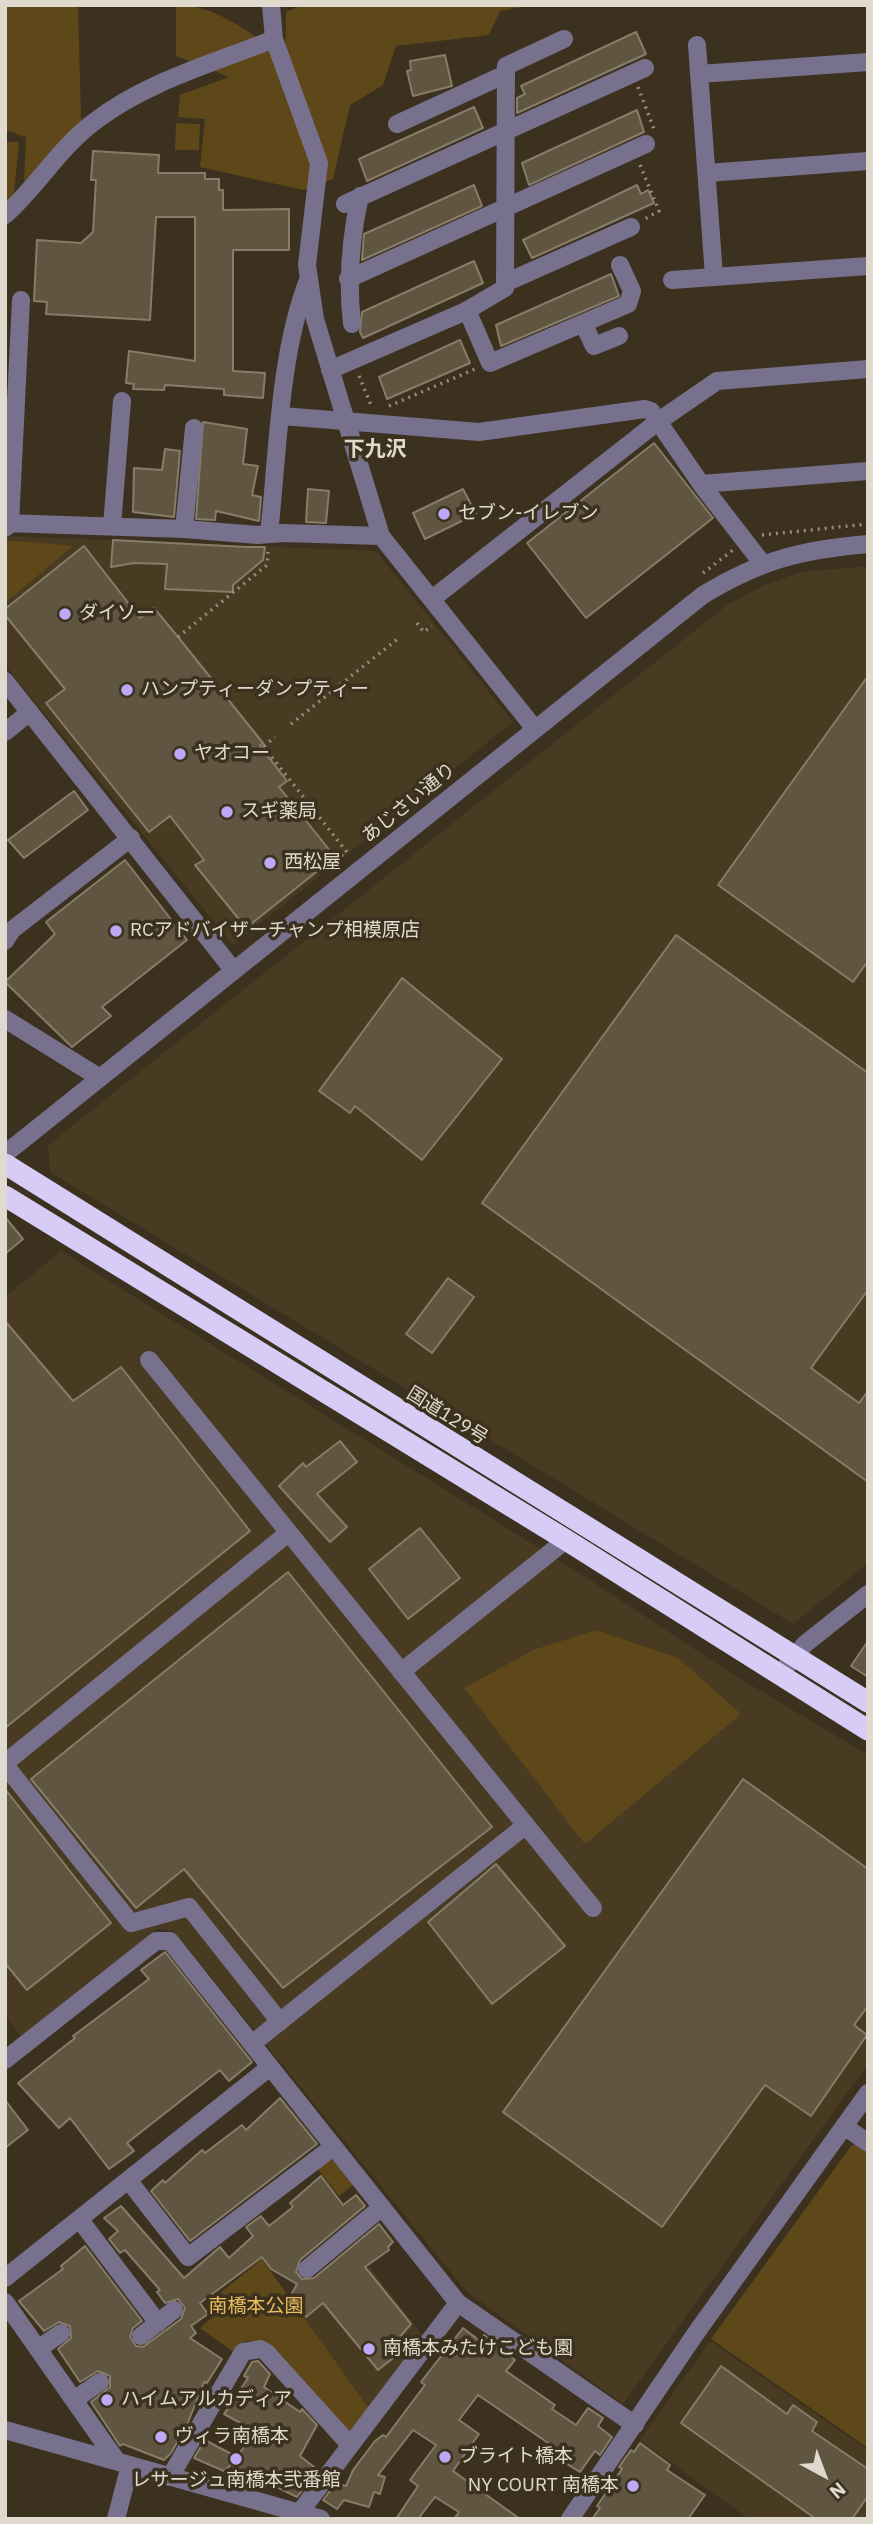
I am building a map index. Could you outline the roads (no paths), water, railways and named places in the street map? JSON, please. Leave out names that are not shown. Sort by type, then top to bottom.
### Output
[{"type":"highway","name":"国道129号","points":[[5,1164],[786,1665],[868,1730]]},
{"type":"highway","name":"国道129号","points":[[5,1196],[566,1540],[786,1665],[868,1702]]},
{"type":"street","points":[[271,5],[274,39],[319,163],[307,265],[315,319],[381,536],[535,729]]},
{"type":"street","points":[[5,215],[61,152],[113,108],[136,95],[274,39]]},
{"type":"street","points":[[330,370],[467,310],[505,288],[506,66],[564,39]]},
{"type":"street","points":[[697,45],[713,276]]},
{"type":"street","points":[[699,74],[868,62]]},
{"type":"street","points":[[352,324],[348,279],[353,200],[638,71]]},
{"type":"street","points":[[397,124],[506,74]]},
{"type":"street","points":[[348,279],[640,147]]},
{"type":"street","points":[[707,173],[868,161]]},
{"type":"street","points":[[505,282],[631,227]]},
{"type":"street","points":[[467,310],[490,363],[628,304],[632,291],[620,265]]},
{"type":"street","points":[[671,280],[868,266]]},
{"type":"street","points":[[269,538],[294,324],[309,280]]},
{"type":"street","points":[[20,300],[7,525],[184,529],[269,538],[381,536]]},
{"type":"street","points":[[583,323],[594,346],[620,336]]},
{"type":"street","points":[[432,599],[656,423],[717,382],[868,369]]},
{"type":"street","points":[[112,526],[122,401]]},
{"type":"street","points":[[282,416],[345,421],[379,414],[479,432],[638,408],[650,411],[656,423],[762,563]]},
{"type":"street","points":[[184,529],[194,428]]},
{"type":"street","points":[[701,484],[868,471]]},
{"type":"street","name":"あじさい通り","points":[[5,1154],[703,595],[762,563],[820,548],[868,544]]},
{"type":"street","points":[[5,681],[234,971]]},
{"type":"street","points":[[5,732],[30,712]]},
{"type":"street","points":[[5,941],[12,930],[131,838]]},
{"type":"street","points":[[5,1019],[100,1077]]},
{"type":"street","points":[[149,1360],[287,1534],[593,1908]]},
{"type":"street","points":[[280,2021],[190,1907],[131,1923],[5,1764],[287,1534]]},
{"type":"street","points":[[401,1672],[566,1540]]},
{"type":"street","points":[[786,1665],[868,1594]]},
{"type":"street","points":[[253,2043],[526,1825]]},
{"type":"street","points":[[5,2060],[156,1941],[170,1941],[458,2303],[635,2426]]},
{"type":"street","points":[[5,2278],[270,2067]]},
{"type":"street","points":[[570,2519],[696,2333],[868,2093]]},
{"type":"street","points":[[844,2126],[868,2143]]},
{"type":"street","points":[[129,2181],[188,2258],[333,2147]]},
{"type":"street","points":[[307,2269],[382,2207]]},
{"type":"street","points":[[80,2220],[135,2277],[158,2323]]},
{"type":"street","points":[[5,2302],[74,2400],[123,2463],[116,2519]]},
{"type":"street","points":[[300,2512],[458,2303]]},
{"type":"street","points":[[141,2336],[173,2310]]},
{"type":"street","points":[[38,2349],[61,2333]]},
{"type":"street","points":[[170,2477],[243,2352],[248,2350],[264,2350],[350,2445]]},
{"type":"street","points":[[74,2400],[100,2382]]},
{"type":"street","points":[[5,2430],[321,2519]]},
{"type":"place","name":"セブン-イレブン","points":[[444,514]]},
{"type":"place","name":"ダイソー","points":[[65,614]]},
{"type":"place","name":"ハンプティーダンプティー","points":[[127,690]]},
{"type":"place","name":"ヤオコー","points":[[180,754]]},
{"type":"place","name":"スギ薬局","points":[[227,812]]},
{"type":"place","name":"西松屋","points":[[270,863]]},
{"type":"place","name":"RCアドバイザーチャンプ相模原店","points":[[116,931]]},
{"type":"place","name":"南橋本みたけこども園","points":[[369,2349]]},
{"type":"place","name":"ハイムアルカディア","points":[[107,2400]]},
{"type":"place","name":"ヴィラ南橋本","points":[[161,2437]]},
{"type":"place","name":"ブライト橋本","points":[[445,2457]]},
{"type":"place","name":"レサージュ南橋本弐番館","points":[[236,2459]]},
{"type":"place","name":"NY COURT 南橋本","points":[[633,2486]]},
{"type":"district","name":"下九沢","points":[[375,450]]},
{"type":"park label","name":"南橋本公園","points":[[256,2307]]}]
